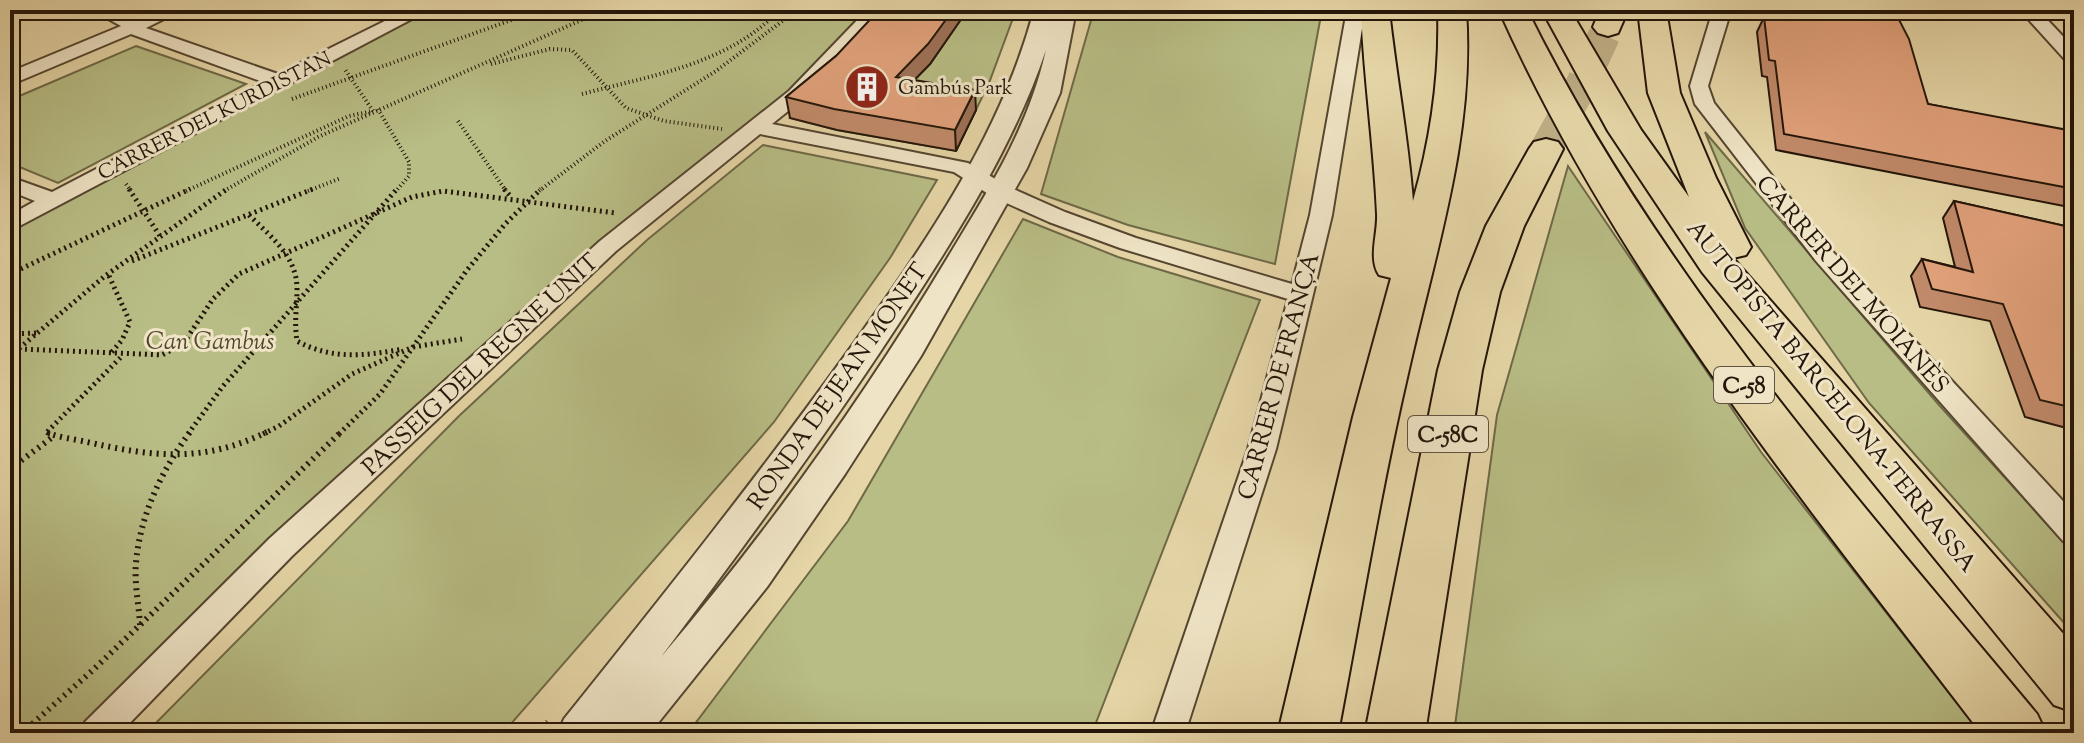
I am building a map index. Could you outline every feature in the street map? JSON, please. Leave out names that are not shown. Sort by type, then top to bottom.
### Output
[{"type":"highway","points":[[1375,10],[1381,87],[1391,140],[1396,220],[1386,371]]},
{"type":"highway","name":"C-58","points":[[1513,10],[1578,137],[1665,273],[1765,414],[2016,733]]},
{"type":"highway","name":"AUTOPISTA BARCELONA-TERRASSA","points":[[1556,10],[1625,131],[1716,263],[2074,687]]},
{"type":"highway","points":[[1652,10],[1664,93],[1698,178],[1735,254],[1830,400]]},
{"type":"highway","name":"C-58C","points":[[1308,733],[1386,371],[1440,158],[1452,97],[1454,23]]},
{"type":"highway","name":"C-58C","points":[[1395,733],[1460,370],[1471,324],[1505,226],[1546,149]]},
{"type":"street","points":[[101,10],[129,24],[279,81]]},
{"type":"street","points":[[10,79],[153,10]]},
{"type":"street","points":[[10,70],[173,10]]},
{"type":"street","name":"CARRER DEL KURDISTAN","points":[[10,224],[420,10]]},
{"type":"street","name":"PASSEIG DEL REGNE UNIT","points":[[97,733],[281,547],[608,246],[746,129],[796,95],[877,10]]},
{"type":"street","name":"RONDA DE JEAN MONET","points":[[624,733],[753,576],[833,465],[912,344],[988,184],[1041,33],[1045,10]]},
{"type":"street","name":"RONDA DE JEAN MONET","points":[[579,733],[795,453],[884,323],[988,184],[1048,93],[1065,10]]},
{"type":"street","name":"CARRER DE FRANÇA","points":[[1168,733],[1262,449],[1321,215],[1356,10]]},
{"type":"street","name":"CARRER DEL MOIANÈS","points":[[1722,10],[1699,86],[1705,104],[1824,256],[2074,533]]},
{"type":"street","points":[[2029,10],[2074,59]]},
{"type":"street","points":[[746,129],[961,167],[988,184],[1128,243],[1301,295]]},
{"type":"street","points":[[10,183],[51,200]]},
{"type":"lane","points":[[10,20],[36,10]]},
{"type":"path","points":[[291,99],[539,10]]},
{"type":"path","points":[[10,356],[160,236],[278,158],[376,110],[604,10]]},
{"type":"path","points":[[582,94],[720,52],[760,30],[779,10]]},
{"type":"path","points":[[22,733],[140,625],[380,394],[437,308],[470,265],[528,201],[590,150],[742,53],[797,10]]},
{"type":"path","points":[[474,69],[564,47],[572,50],[626,108],[644,115],[746,129]]},
{"type":"path","points":[[140,625],[136,563],[150,501],[173,455],[223,386],[409,176],[409,162],[376,110],[338,60]]},
{"type":"path","points":[[10,274],[349,116],[376,110]]},
{"type":"path","points":[[458,121],[494,178],[512,199]]},
{"type":"path","points":[[119,175],[160,236]]},
{"type":"path","points":[[123,265],[341,178]]},
{"type":"path","points":[[19,349],[152,357],[183,344],[225,286],[239,274],[412,197],[443,191],[625,214]]},
{"type":"path","points":[[249,215],[294,267],[297,285],[292,323],[297,341],[315,353],[341,357],[462,339]]},
{"type":"path","points":[[109,276],[120,301],[131,315],[132,325],[126,337],[110,354]]},
{"type":"path","points":[[10,334],[36,333]]},
{"type":"path","points":[[123,355],[46,433],[132,452],[200,455],[244,443],[279,426],[352,374],[414,347]]},
{"type":"path","points":[[10,469],[54,436]]},
{"type":"green space","name":"Can Gambus","points":[[420,10],[877,10],[849,41],[608,246],[97,733],[10,733],[10,224]]},
{"type":"green space","name":"Gambús Park","points":[[898,10],[1016,10],[989,83],[956,151],[837,130],[790,118],[839,76]]},
{"type":"green space","points":[[1094,10],[1322,10],[1275,264],[1128,225],[1041,194]]},
{"type":"green space","points":[[136,46],[246,84],[58,183],[10,163],[10,100]]},
{"type":"green space","points":[[1705,132],[1939,405],[2074,554],[2074,634],[1869,403],[1745,228]]},
{"type":"green space","points":[[763,145],[937,180],[890,258],[774,422],[503,733],[146,733],[459,416],[647,240]]},
{"type":"green space","points":[[1568,166],[1761,452],[1980,733],[1454,733],[1497,415]]},
{"type":"green space","points":[[1023,219],[1118,257],[1260,300],[1092,733],[688,733],[848,521]]},
{"type":"building","name":"Gambús Park","points":[[879,10],[953,10],[928,44],[896,77],[975,90],[955,130],[834,109],[786,97],[836,56]]},
{"type":"building","points":[[1781,10],[1894,10],[1909,39],[1928,104],[2073,131],[2074,189],[1784,134],[1775,61],[1769,60],[1764,17],[1785,20]]},
{"type":"building","points":[[1954,201],[2074,228],[2074,408],[2040,400],[2003,304],[1932,289],[1922,259],[1973,272]]},
{"type":"tunnel","points":[[1546,149],[1580,88],[1608,27]]},
{"type":"place","name":"Gambús Park","points":[[867,87]]}]
